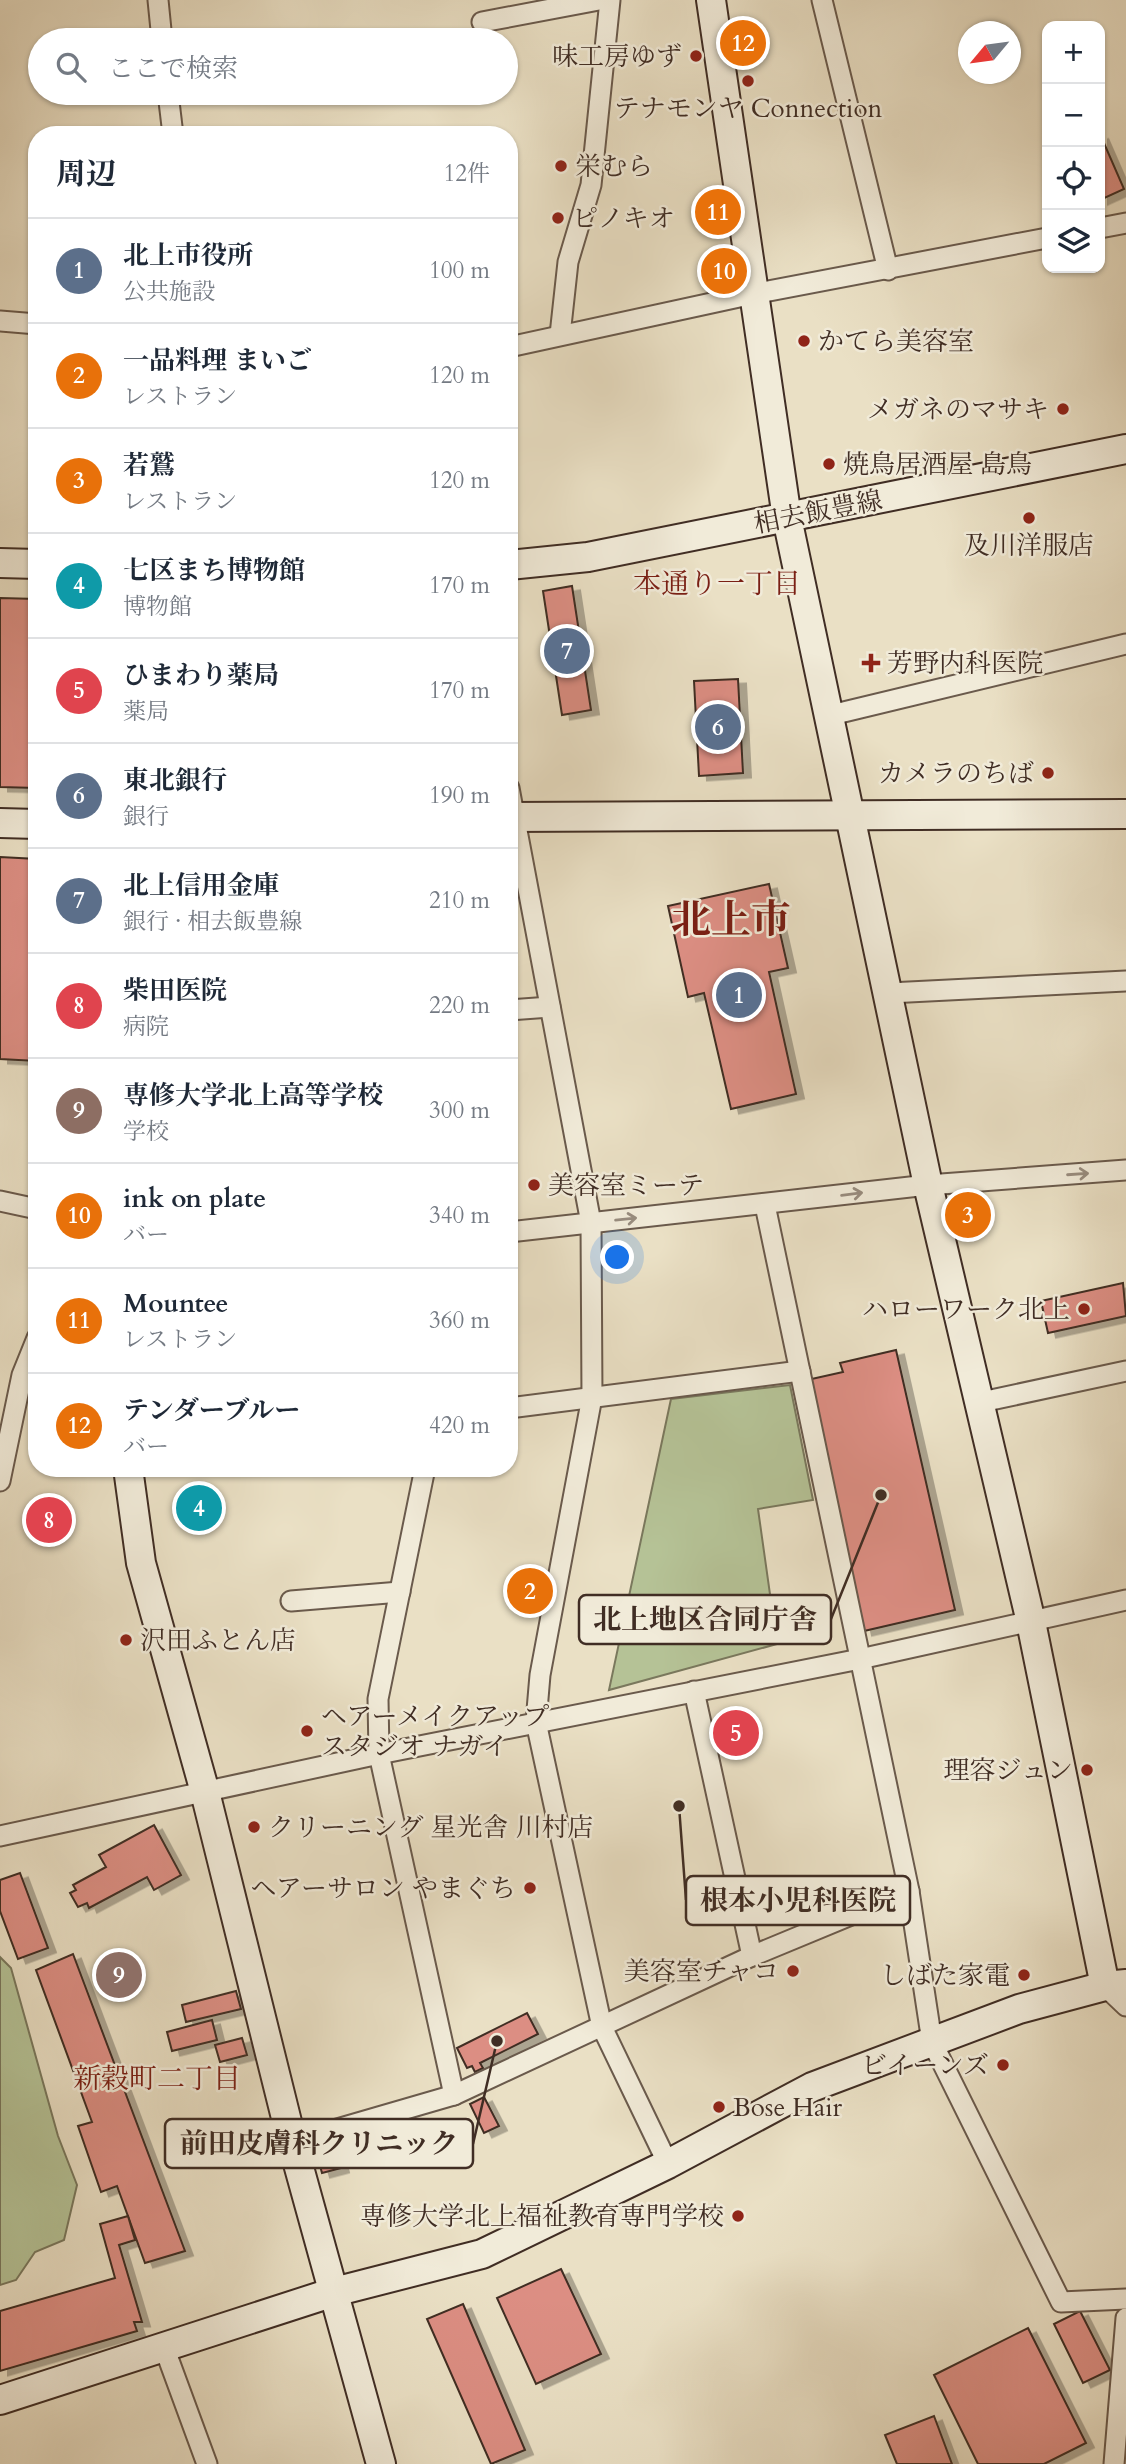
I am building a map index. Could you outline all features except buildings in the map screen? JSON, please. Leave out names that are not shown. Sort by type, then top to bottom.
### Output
[{"type":"street","points":[[158,0],[161,28]]},
{"type":"street","points":[[482,22],[599,0]]},
{"type":"street","points":[[560,335],[568,262],[591,185],[610,0]]},
{"type":"street","points":[[711,0],[787,518],[827,716],[851,816],[976,1403],[1031,1622],[1115,1985],[1126,2006]]},
{"type":"street","points":[[822,0],[888,270]]},
{"type":"street","points":[[169,105],[172,126]]},
{"type":"street","points":[[1105,227],[1126,223]]},
{"type":"street","points":[[518,345],[753,294],[1042,239]]},
{"type":"street","points":[[0,321],[28,323]]},
{"type":"street","name":"相去飯豊線","points":[[518,564],[588,557],[1126,449]]},
{"type":"street","points":[[0,563],[28,565]]},
{"type":"street","points":[[827,716],[1126,644]]},
{"type":"street","points":[[518,817],[1126,814]]},
{"type":"street","points":[[0,823],[28,824]]},
{"type":"street","points":[[518,851],[591,1223],[592,1397],[540,1675],[536,1722],[603,2027],[668,2164]]},
{"type":"street","points":[[889,993],[1126,981]]},
{"type":"street","points":[[518,1009],[550,1007]]},
{"type":"street","points":[[518,1230],[928,1185],[1126,1170]]},
{"type":"street","points":[[0,1201],[28,1207]]},
{"type":"street","points":[[765,1205],[909,1891],[932,2042],[1061,2302],[1126,2299]]},
{"type":"street","points":[[0,1481],[22,1375],[28,1360]]},
{"type":"street","points":[[518,1407],[800,1371]]},
{"type":"street","points":[[976,1403],[1126,1371]]},
{"type":"street","points":[[129,1477],[141,1563],[205,1792],[292,2143],[381,2464]]},
{"type":"street","points":[[423,1477],[378,1699],[379,1754],[454,2095]]},
{"type":"street","points":[[291,1601],[400,1592]]},
{"type":"street","points":[[0,1836],[379,1754],[860,1659],[1126,1600]]},
{"type":"street","points":[[694,1691],[752,1956]]},
{"type":"street","points":[[292,2143],[454,2095],[752,1956],[909,1891]]},
{"type":"street","points":[[0,2400],[334,2292],[482,2254],[668,2164],[812,2087],[1019,2009],[1115,1985]]},
{"type":"street","points":[[1114,2464],[1126,2319]]},
{"type":"street","points":[[164,2347],[207,2464]]},
{"type":"green space","points":[[790,1385],[813,1500],[758,1509],[777,1644],[609,1690],[671,1399]]},
{"type":"green space","points":[[0,1957],[11,1968],[58,2136],[77,2185],[64,2240],[35,2252],[16,2280],[0,2285]]},
{"type":"place","name":"テンダーブルー","points":[[743,43]]},
{"type":"place","name":"味工房ゆず","points":[[696,56]]},
{"type":"place","name":"テナモンヤ Connection","points":[[748,81]]},
{"type":"place","name":"栄むら","points":[[561,166]]},
{"type":"place","name":"Mountee","points":[[718,212]]},
{"type":"place","name":"ピノキオ","points":[[558,218]]},
{"type":"place","name":"ink on plate","points":[[724,271]]},
{"type":"place","name":"かてら美容室","points":[[804,341]]},
{"type":"place","name":"メガネのマサキ","points":[[1063,409]]},
{"type":"place","name":"焼鳥居酒屋 島鳥","points":[[829,464]]},
{"type":"place","name":"及川洋服店","points":[[1029,518]]},
{"type":"place","name":"北上信用金庫","points":[[567,651]]},
{"type":"place","name":"芳野内科医院","points":[[871,663]]},
{"type":"place","name":"東北銀行","points":[[718,727]]},
{"type":"place","name":"カメラのちば","points":[[1048,773]]},
{"type":"place","name":"北上市役所","points":[[739,995]]},
{"type":"place","name":"美容室ミーテ","points":[[534,1185]]},
{"type":"place","name":"若鷲","points":[[968,1215]]},
{"type":"place","name":"ハローワーク北上","points":[[1084,1309]]},
{"type":"place","name":"北上地区合同庁舎","points":[[881,1495]]},
{"type":"place","name":"七区まち博物館","points":[[199,1508]]},
{"type":"place","name":"柴田医院","points":[[49,1520]]},
{"type":"place","name":"一品料理 まいご","points":[[530,1591]]},
{"type":"place","name":"沢田ふとん店","points":[[126,1640]]},
{"type":"place","name":"ヘアーメイクアップ スタジオ ナガイ","points":[[307,1731]]},
{"type":"place","name":"ひまわり薬局","points":[[736,1733]]},
{"type":"place","name":"理容ジュン","points":[[1087,1770]]},
{"type":"place","name":"根本小児科医院","points":[[679,1806]]},
{"type":"place","name":"クリーニング 星光舎 川村店","points":[[254,1827]]},
{"type":"place","name":"ヘアーサロン やまぐち","points":[[530,1888]]},
{"type":"place","name":"美容室チャコ","points":[[793,1971]]},
{"type":"place","name":"専修大学北上高等学校","points":[[119,1975]]},
{"type":"place","name":"しばた家電","points":[[1024,1975]]},
{"type":"place","name":"前田皮膚科クリニック","points":[[497,2041]]},
{"type":"place","name":"ビイーンズ","points":[[1003,2065]]},
{"type":"place","name":"Bose Hair","points":[[719,2107]]},
{"type":"place","name":"専修大学北上福祉教育専門学校","points":[[738,2216]]},
{"type":"district","name":"本通り一丁目","points":[[717,584]]},
{"type":"district","name":"北上市","points":[[731,920]]},
{"type":"district","name":"新穀町二丁目","points":[[157,2079]]}]
